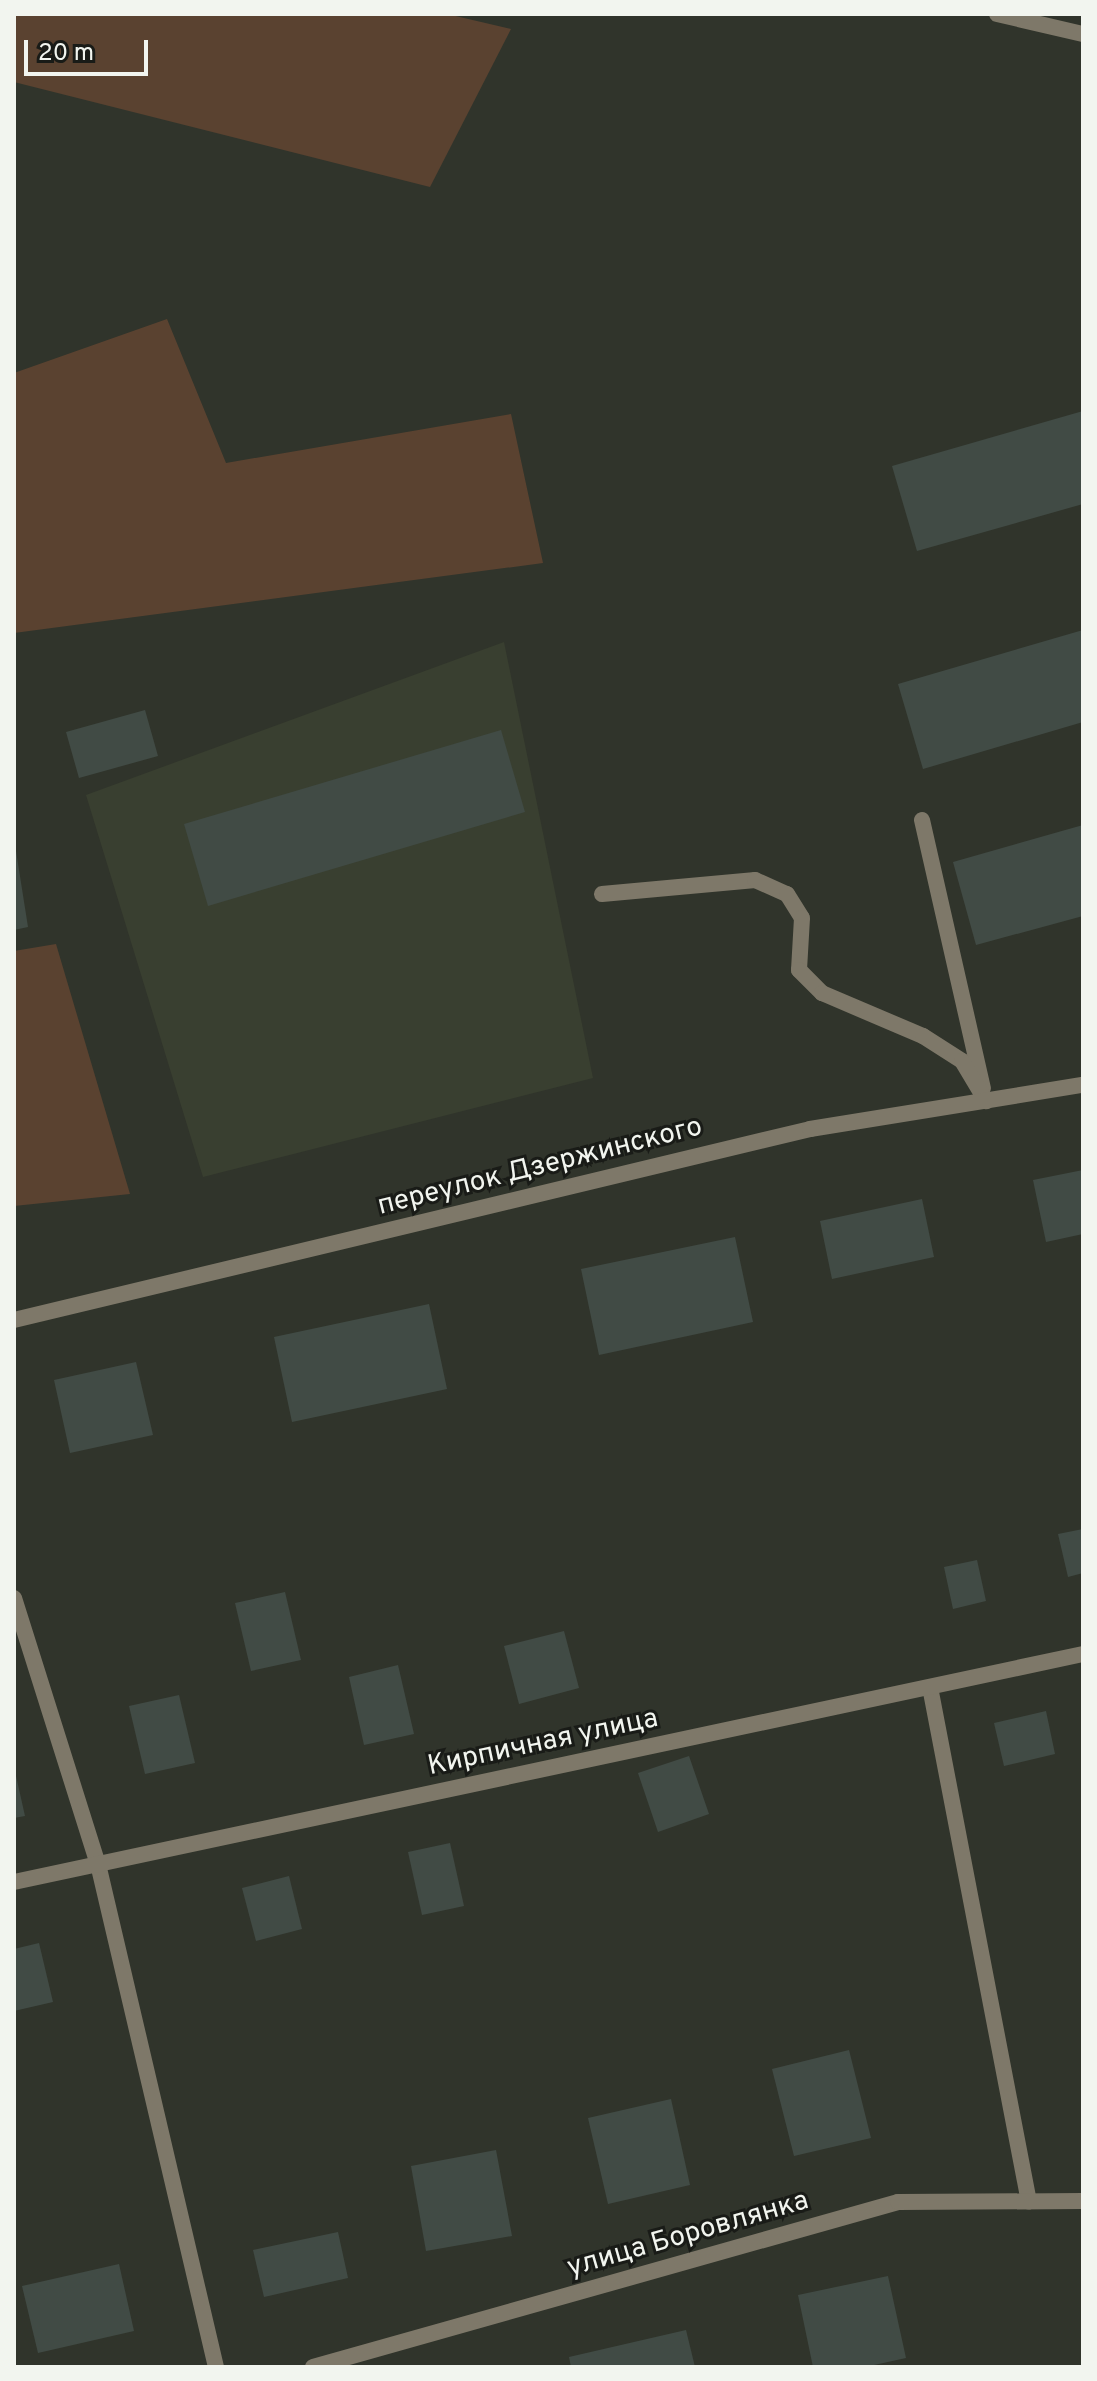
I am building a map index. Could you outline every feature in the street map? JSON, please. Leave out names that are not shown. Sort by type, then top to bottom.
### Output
[{"type":"street","points":[[997,14],[1083,34]]},
{"type":"street","points":[[922,820],[986,1101]]},
{"type":"street","points":[[602,894],[755,880],[787,894],[802,918],[799,970],[822,993],[923,1036],[962,1061],[986,1101]]},
{"type":"street","name":"переулок Дзержинского","points":[[14,1320],[810,1129],[1083,1085]]},
{"type":"street","points":[[14,1598],[98,1864],[216,2367]]},
{"type":"street","name":"Кирпичная улица","points":[[14,1882],[1083,1654]]},
{"type":"street","points":[[930,1687],[1029,2202]]},
{"type":"street","name":"улица Боровлянка","points":[[313,2367],[898,2202],[1083,2201]]},
{"type":"shaded area","points":[[14,14],[447,14],[511,29],[430,187],[14,82]]},
{"type":"shaded area","points":[[167,319],[226,463],[511,414],[543,563],[14,633],[14,373]]},
{"type":"shaded area","points":[[504,642],[593,1078],[203,1177],[86,795]]},
{"type":"shaded area","points":[[56,944],[130,1194],[14,1206],[14,951]]},
{"type":"building","points":[[1083,411],[1083,504],[917,551],[892,466]]},
{"type":"building","points":[[1083,630],[1083,722],[923,769],[898,684]]},
{"type":"building","points":[[145,710],[158,756],[79,778],[66,732]]},
{"type":"building","points":[[501,730],[525,812],[208,906],[184,824]]},
{"type":"building","points":[[1083,825],[1083,916],[976,945],[953,862]]},
{"type":"building","points":[[14,852],[28,927],[14,930]]},
{"type":"building","points":[[1083,1170],[1083,1234],[1046,1242],[1033,1180]]},
{"type":"building","points":[[922,1199],[934,1257],[832,1279],[820,1221]]},
{"type":"building","points":[[735,1237],[753,1322],[599,1355],[581,1269]]},
{"type":"building","points":[[429,1304],[447,1389],[292,1422],[274,1337]]},
{"type":"building","points":[[136,1362],[153,1435],[70,1453],[54,1380]]},
{"type":"building","points":[[1083,1529],[1083,1573],[1068,1577],[1058,1534]]},
{"type":"building","points":[[977,1560],[986,1601],[953,1609],[944,1567]]},
{"type":"building","points":[[285,1592],[301,1660],[251,1671],[235,1603]]},
{"type":"building","points":[[564,1631],[579,1688],[519,1704],[504,1646]]},
{"type":"building","points":[[398,1665],[414,1734],[364,1745],[349,1677]]},
{"type":"building","points":[[179,1695],[195,1763],[145,1774],[129,1706]]},
{"type":"building","points":[[1046,1711],[1055,1754],[1004,1766],[994,1723]]},
{"type":"building","points":[[689,1756],[709,1814],[658,1832],[638,1773]]},
{"type":"building","points":[[14,1767],[25,1816],[14,1818]]},
{"type":"building","points":[[450,1843],[464,1906],[422,1915],[408,1852]]},
{"type":"building","points":[[289,1876],[302,1929],[256,1941],[242,1888]]},
{"type":"building","points":[[39,1943],[53,2002],[14,2011],[14,1949]]},
{"type":"building","points":[[849,2050],[871,2138],[794,2156],[772,2069]]},
{"type":"building","points":[[671,2099],[690,2185],[608,2204],[588,2118]]},
{"type":"building","points":[[496,2150],[512,2236],[426,2251],[411,2166]]},
{"type":"building","points":[[338,2232],[348,2278],[264,2297],[253,2250]]},
{"type":"building","points":[[119,2264],[134,2331],[38,2353],[22,2286]]},
{"type":"building","points":[[888,2276],[906,2358],[865,2367],[813,2367],[798,2295]]},
{"type":"building","points":[[686,2330],[695,2367],[571,2367],[569,2357]]}]
